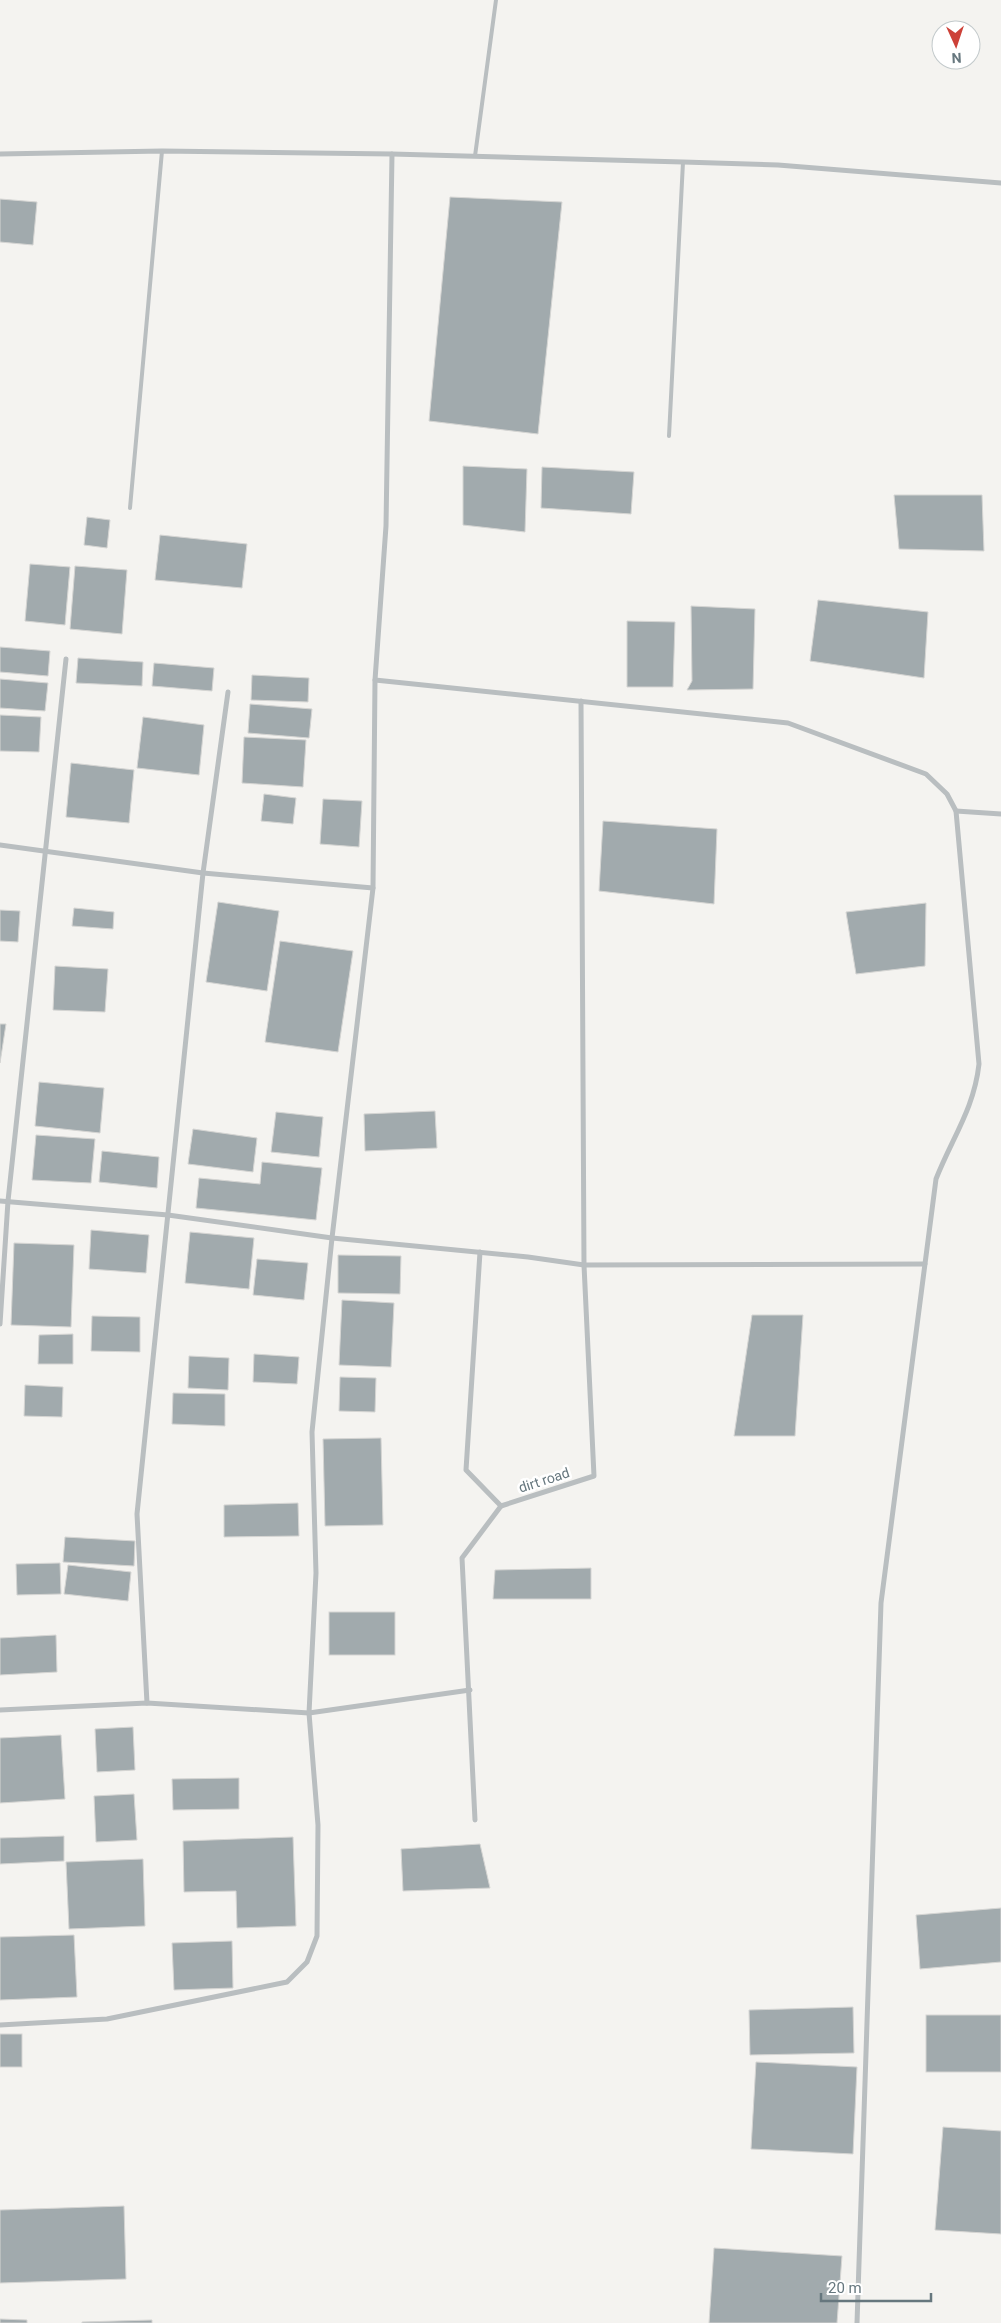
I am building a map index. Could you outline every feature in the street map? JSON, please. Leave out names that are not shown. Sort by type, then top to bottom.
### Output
[{"type":"street","points":[[0,154],[162,151],[392,154],[683,162],[778,165],[1001,183]]},
{"type":"street","points":[[0,2025],[107,2019],[287,1982],[307,1962],[317,1936],[318,1825],[309,1713],[316,1573],[312,1432],[332,1238],[373,888],[375,680],[386,526],[392,154]]},
{"type":"street","points":[[0,1324],[8,1201],[44,850],[66,659]]},
{"type":"street","points":[[375,680],[788,722],[926,774],[947,794],[956,811],[979,1064],[977,1085],[966,1117],[946,1153],[936,1179],[881,1603],[856,2323]]},
{"type":"street","points":[[147,1704],[137,1514],[203,873],[228,692]]},
{"type":"street","points":[[581,701],[584,1265]]},
{"type":"street","points":[[956,811],[1001,814]]},
{"type":"street","points":[[0,845],[203,873],[373,888]]},
{"type":"street","points":[[0,1200],[168,1215],[332,1238],[480,1252],[584,1265],[925,1264]]},
{"type":"street","points":[[476,1820],[462,1558],[501,1506],[466,1470],[480,1252]]},
{"type":"street","name":"dirt road","points":[[501,1506],[594,1476],[584,1265]]},
{"type":"street","points":[[0,1710],[147,1704],[309,1713],[470,1690]]},
{"type":"lane","points":[[475,156],[496,0]]},
{"type":"lane","points":[[130,508],[162,151]]},
{"type":"lane","points":[[669,436],[683,162]]},
{"type":"building","points":[[450,197],[562,202],[538,434],[429,421]]},
{"type":"building","points":[[0,199],[37,202],[33,245],[0,242]]},
{"type":"building","points":[[463,466],[527,469],[525,532],[463,525]]},
{"type":"building","points":[[542,467],[634,472],[631,514],[541,508]]},
{"type":"building","points":[[894,495],[982,495],[984,551],[899,549]]},
{"type":"building","points":[[87,517],[110,520],[107,548],[84,545]]},
{"type":"building","points":[[160,535],[247,544],[242,588],[155,580]]},
{"type":"building","points":[[30,564],[70,567],[65,625],[25,621]]},
{"type":"building","points":[[75,566],[127,570],[122,634],[70,629]]},
{"type":"building","points":[[818,600],[928,612],[924,678],[810,661]]},
{"type":"building","points":[[691,606],[755,609],[753,689],[687,690],[692,681]]},
{"type":"building","points":[[627,621],[675,622],[673,687],[627,687]]},
{"type":"building","points":[[0,647],[50,651],[48,676],[0,672]]},
{"type":"building","points":[[78,658],[143,662],[142,686],[76,683]]},
{"type":"building","points":[[154,663],[214,668],[212,691],[152,686]]},
{"type":"building","points":[[252,675],[309,678],[308,702],[251,700]]},
{"type":"building","points":[[0,679],[48,683],[45,711],[0,708]]},
{"type":"building","points":[[250,704],[312,709],[309,738],[248,733]]},
{"type":"building","points":[[0,715],[41,717],[39,752],[0,751]]},
{"type":"building","points":[[143,717],[204,725],[199,775],[137,768]]},
{"type":"building","points":[[244,737],[306,740],[303,787],[242,783]]},
{"type":"building","points":[[71,763],[134,770],[129,823],[66,817]]},
{"type":"building","points":[[264,794],[296,798],[293,824],[261,821]]},
{"type":"building","points":[[323,799],[362,801],[359,847],[320,844]]},
{"type":"building","points":[[603,821],[717,829],[714,904],[599,891]]},
{"type":"building","points":[[218,902],[279,911],[267,991],[206,982]]},
{"type":"building","points":[[926,903],[925,966],[856,974],[846,912]]},
{"type":"building","points":[[74,908],[114,912],[113,929],[72,926]]},
{"type":"building","points":[[0,910],[20,911],[18,942],[0,941]]},
{"type":"building","points":[[280,941],[353,951],[338,1052],[265,1042]]},
{"type":"building","points":[[55,966],[108,969],[105,1012],[53,1010]]},
{"type":"building","points":[[0,1024],[6,1024],[0,1063]]},
{"type":"building","points":[[39,1082],[104,1088],[100,1133],[35,1126]]},
{"type":"building","points":[[435,1111],[437,1148],[365,1151],[364,1114]]},
{"type":"building","points":[[276,1112],[323,1117],[319,1157],[271,1152]]},
{"type":"building","points":[[193,1129],[257,1138],[253,1172],[188,1164]]},
{"type":"building","points":[[36,1135],[95,1139],[91,1183],[32,1180]]},
{"type":"building","points":[[102,1151],[159,1157],[157,1188],[99,1182]]},
{"type":"building","points":[[262,1162],[322,1168],[316,1220],[196,1208],[199,1178],[260,1184]]},
{"type":"building","points":[[91,1230],[149,1235],[146,1273],[89,1269]]},
{"type":"building","points":[[190,1232],[254,1238],[249,1289],[185,1283]]},
{"type":"building","points":[[14,1243],[74,1245],[71,1327],[11,1325]]},
{"type":"building","points":[[338,1255],[401,1256],[400,1294],[338,1293]]},
{"type":"building","points":[[257,1259],[308,1263],[304,1300],[253,1295]]},
{"type":"building","points":[[342,1300],[394,1303],[391,1367],[339,1365]]},
{"type":"building","points":[[752,1315],[803,1315],[795,1436],[734,1436]]},
{"type":"building","points":[[92,1316],[140,1317],[140,1352],[91,1351]]},
{"type":"building","points":[[73,1334],[73,1364],[38,1364],[39,1335]]},
{"type":"building","points":[[254,1354],[299,1357],[297,1384],[253,1382]]},
{"type":"building","points":[[189,1356],[229,1358],[228,1390],[188,1388]]},
{"type":"building","points":[[340,1377],[376,1378],[375,1412],[339,1411]]},
{"type":"building","points":[[25,1385],[63,1387],[62,1417],[24,1416]]},
{"type":"building","points":[[173,1393],[225,1394],[225,1426],[172,1424]]},
{"type":"building","points":[[381,1438],[383,1525],[325,1526],[323,1439]]},
{"type":"building","points":[[298,1503],[299,1536],[224,1537],[224,1505]]},
{"type":"building","points":[[65,1537],[135,1541],[134,1566],[63,1562]]},
{"type":"building","points":[[60,1563],[61,1594],[17,1595],[16,1564]]},
{"type":"building","points":[[68,1565],[131,1572],[128,1601],[64,1594]]},
{"type":"building","points":[[591,1568],[591,1599],[493,1599],[495,1570]]},
{"type":"building","points":[[329,1612],[395,1612],[395,1655],[329,1655]]},
{"type":"building","points":[[56,1635],[57,1672],[0,1675],[0,1638]]},
{"type":"building","points":[[133,1727],[135,1770],[97,1772],[95,1729]]},
{"type":"building","points":[[61,1735],[65,1799],[0,1803],[0,1738]]},
{"type":"building","points":[[239,1778],[239,1809],[173,1810],[172,1779]]},
{"type":"building","points":[[134,1794],[137,1840],[96,1842],[94,1796]]},
{"type":"building","points":[[64,1836],[64,1861],[0,1864],[0,1838]]},
{"type":"building","points":[[293,1837],[296,1926],[237,1928],[236,1891],[184,1892],[183,1841]]},
{"type":"building","points":[[480,1844],[490,1888],[403,1891],[401,1849]]},
{"type":"building","points":[[143,1859],[145,1926],[69,1929],[66,1862]]},
{"type":"building","points":[[1001,1908],[1001,1962],[920,1969],[916,1915]]},
{"type":"building","points":[[74,1935],[77,1997],[0,2000],[0,1937]]},
{"type":"building","points":[[232,1941],[233,1988],[174,1990],[172,1943]]},
{"type":"building","points":[[853,2007],[854,2053],[750,2055],[749,2010]]},
{"type":"building","points":[[926,2015],[1001,2015],[1001,2072],[926,2072]]},
{"type":"building","points":[[0,2034],[22,2034],[22,2067],[0,2067]]},
{"type":"building","points":[[756,2062],[857,2067],[853,2154],[751,2149]]},
{"type":"building","points":[[943,2127],[1001,2131],[1001,2234],[935,2230]]},
{"type":"building","points":[[124,2206],[126,2279],[0,2283],[0,2210]]},
{"type":"building","points":[[714,2248],[842,2256],[837,2323],[709,2323]]},
{"type":"building","points":[[0,2319],[27,2320],[27,2323],[0,2323]]},
{"type":"building","points":[[152,2320],[152,2323],[82,2323],[82,2322]]}]
